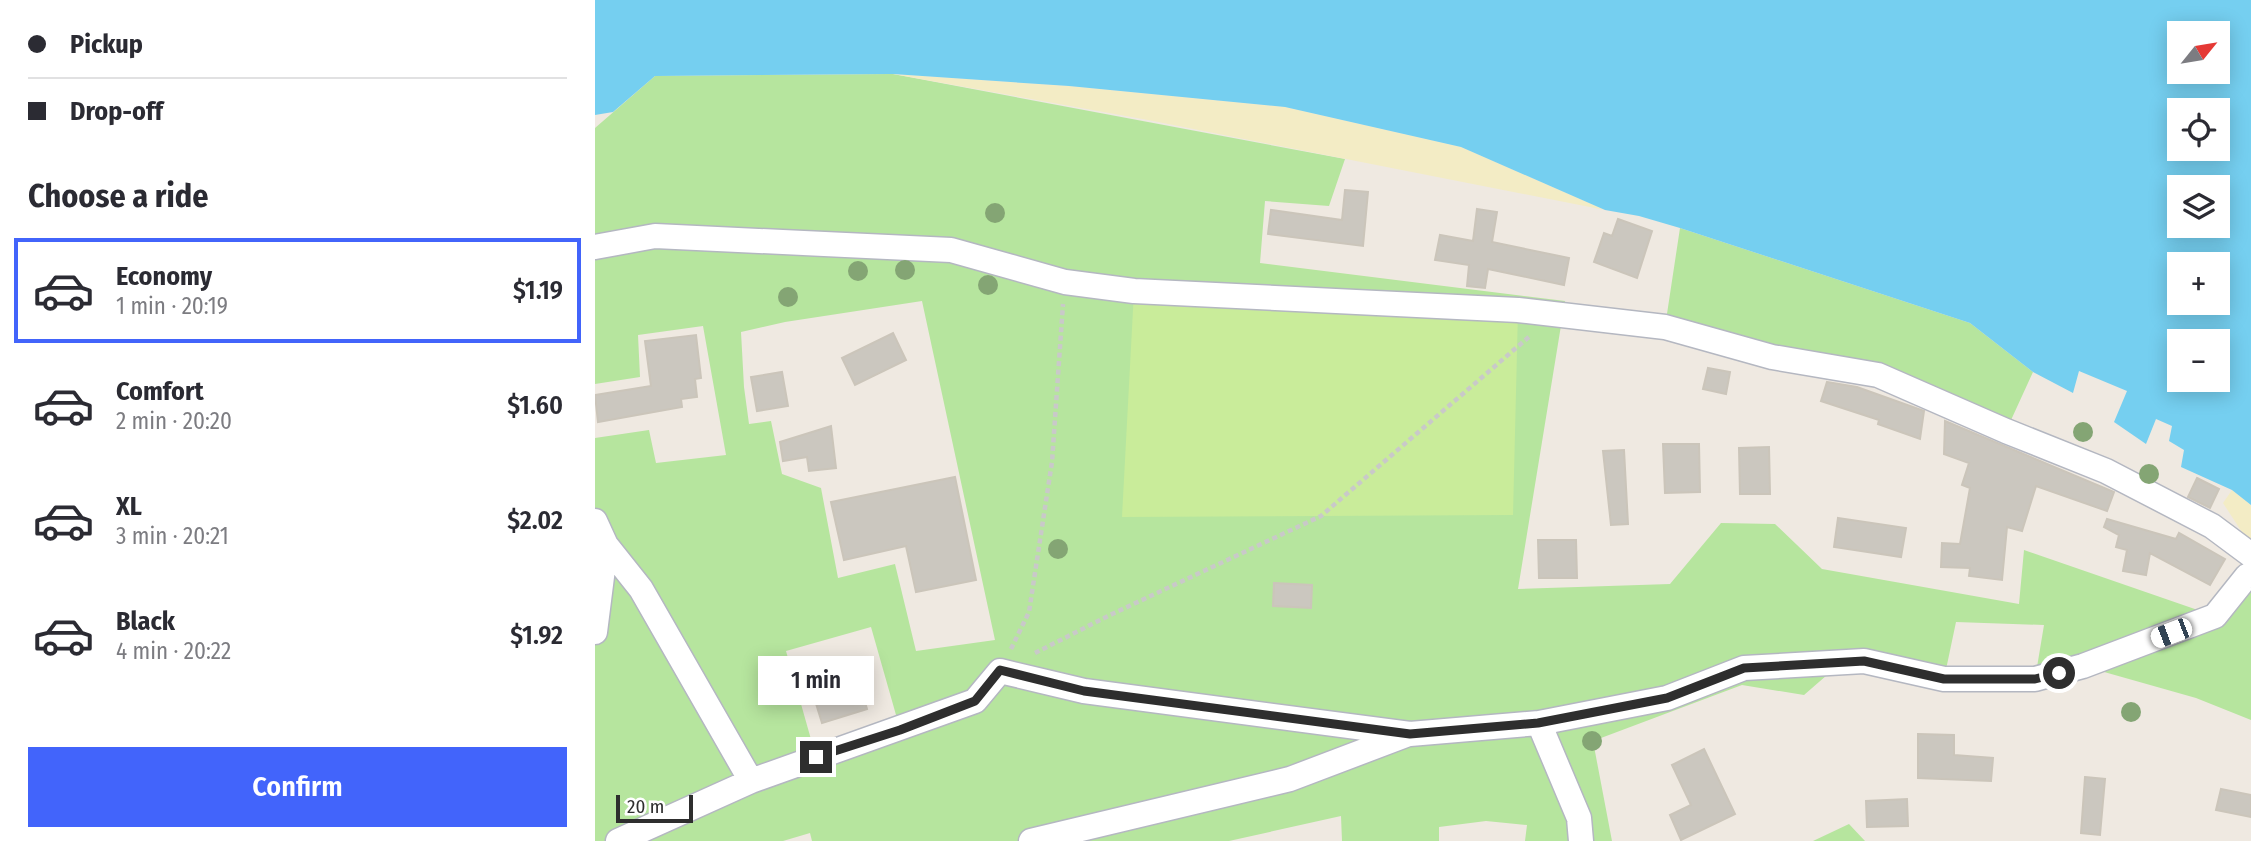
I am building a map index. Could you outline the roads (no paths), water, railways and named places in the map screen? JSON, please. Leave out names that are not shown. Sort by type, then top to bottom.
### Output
[{"type":"street","points":[[595,247],[655,236],[951,250],[1065,282],[1134,291],[1518,310],[1665,327],[1772,357],[1878,375],[2106,471],[2212,526],[2251,555]]},
{"type":"street","points":[[595,521],[606,545],[641,589],[751,781]]},
{"type":"street","points":[[595,632],[606,545]]},
{"type":"street","points":[[618,841],[751,781],[975,701],[1000,670],[1084,691],[1410,734],[1538,723],[1667,698],[1744,668],[1864,661],[1944,679],[2035,679],[2083,666],[2215,616],[2247,576],[2251,575]]},
{"type":"street","points":[[1538,723],[1579,818],[1581,841]]},
{"type":"street","points":[[1031,841],[1290,779],[1410,734]]},
{"type":"water","points":[[595,0],[2251,0],[2251,505],[2232,490],[2181,467],[2184,450],[2169,441],[2172,426],[2156,419],[2146,444],[2114,422],[2127,391],[2079,371],[2073,393],[2033,372],[1970,323],[1680,228],[1639,216],[1605,210],[1461,147],[1285,107],[1069,86],[893,74],[655,76],[613,112],[595,115]]}]
